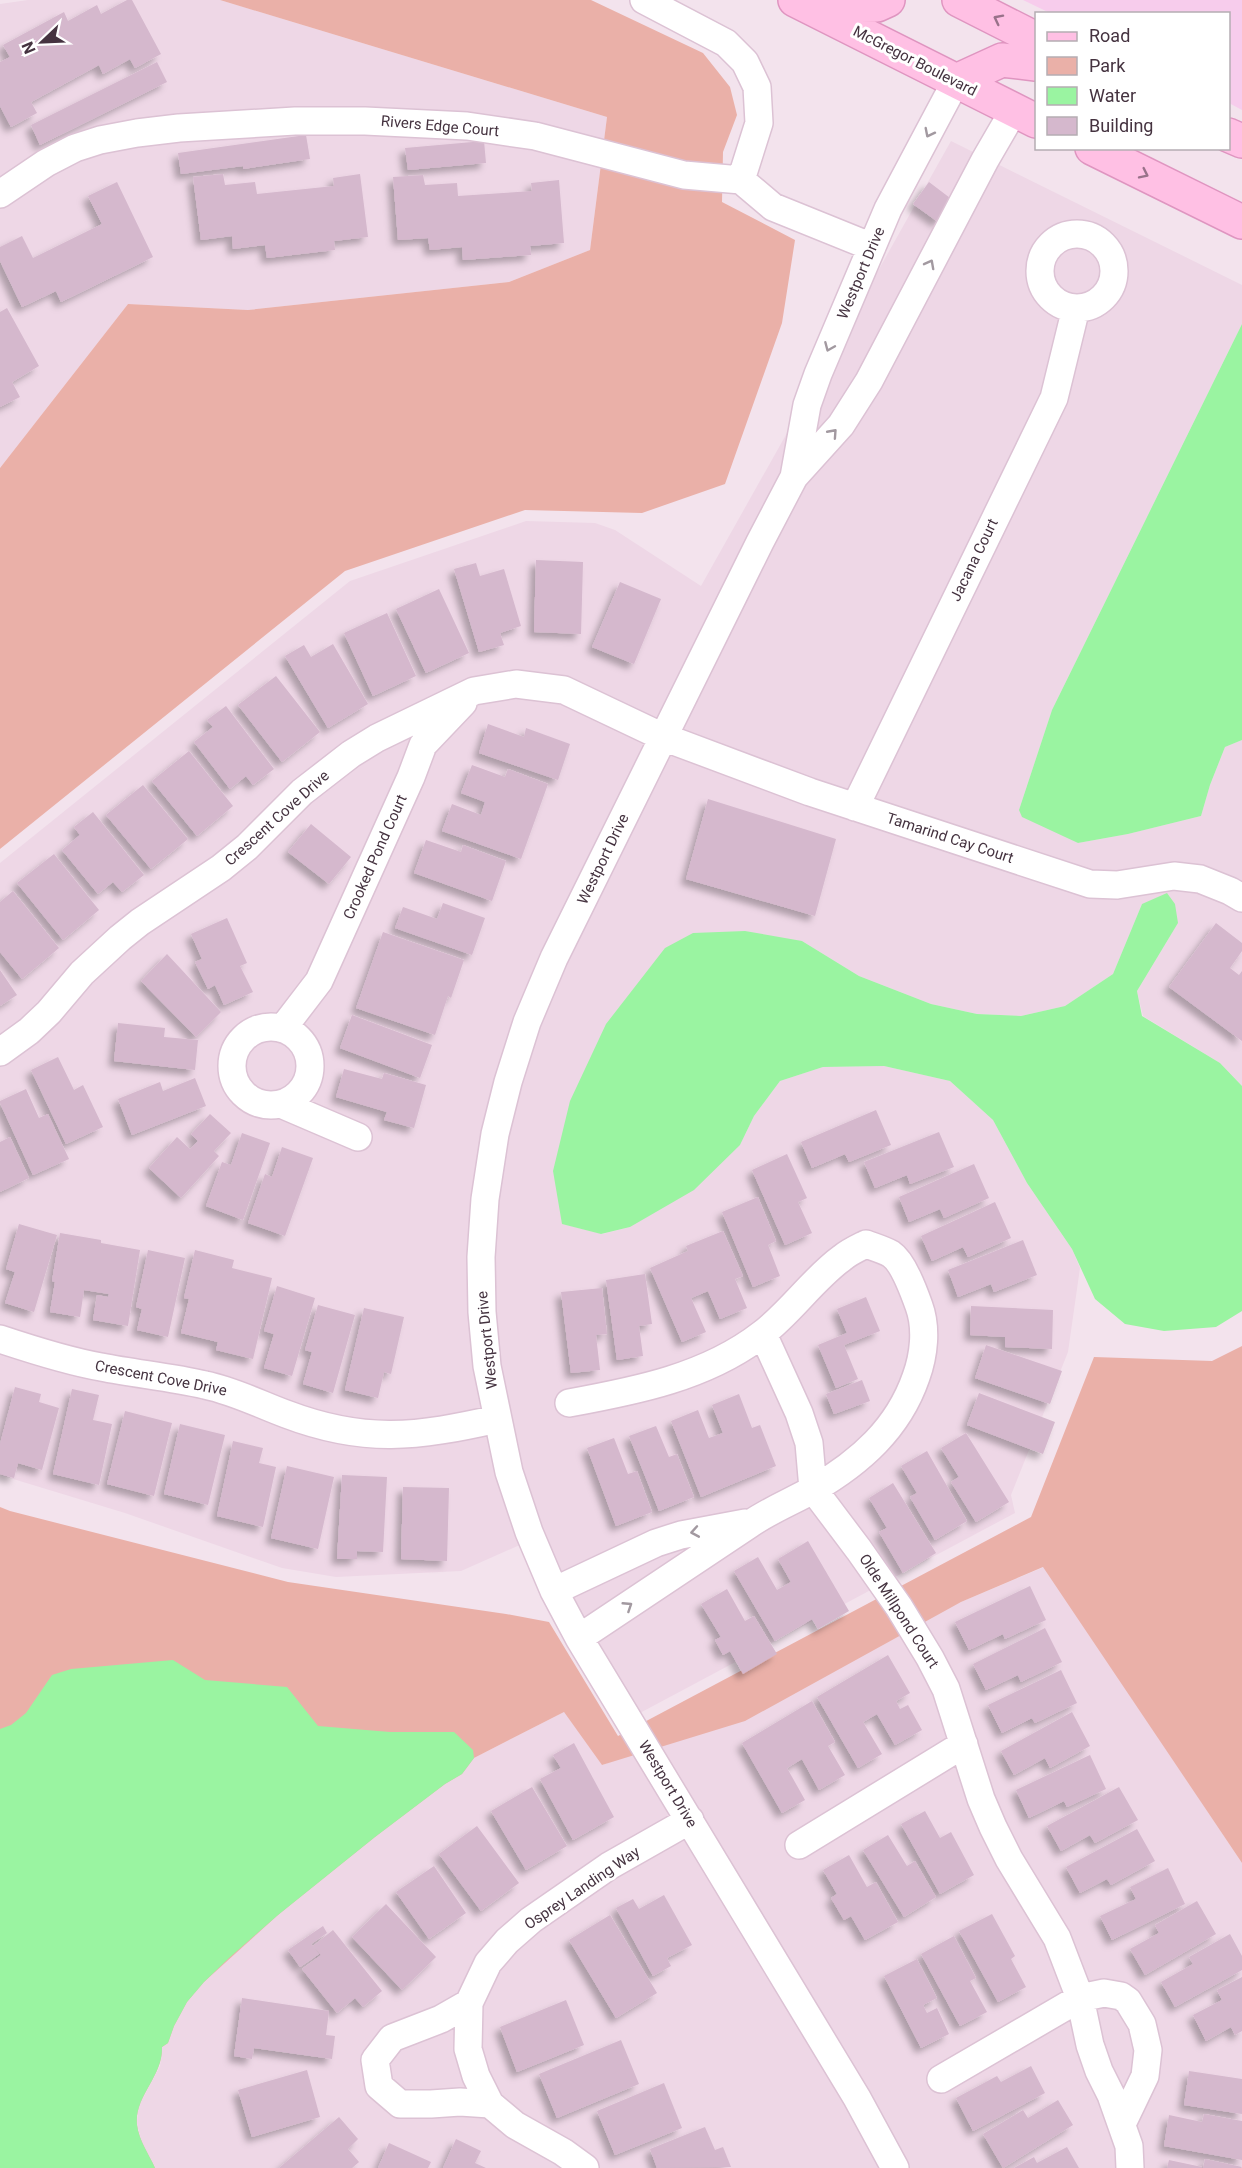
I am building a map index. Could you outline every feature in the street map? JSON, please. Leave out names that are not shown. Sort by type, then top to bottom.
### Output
[{"type":"main road","points":[[800,3],[877,4],[888,0]]},
{"type":"main road","points":[[959,0],[1035,38]]},
{"type":"main road","name":"McGregor Boulevard","points":[[800,3],[1025,115]]},
{"type":"main road","points":[[956,81],[1002,60],[1035,64]]},
{"type":"main road","points":[[1096,150],[1242,222]]},
{"type":"street","points":[[644,0],[726,43],[746,62],[757,87],[759,123],[741,180],[773,207],[872,247]]},
{"type":"street","name":"Westport Drive","points":[[794,477],[807,405],[818,374],[888,209],[956,81]]},
{"type":"street","name":"Westport Drive","points":[[895,2168],[857,2098],[579,1638],[554,1591],[522,1512],[509,1472],[497,1419],[487,1366],[481,1257],[485,1199],[495,1134],[527,1022],[554,958],[794,477],[841,425],[869,381],[985,160],[1025,115]]},
{"type":"street","name":"Rivers Edge Court","points":[[0,194],[46,163],[75,148],[100,140],[137,132],[295,121],[365,121],[467,126],[535,136],[684,175],[741,180]]},
{"type":"street","name":"Jacana Court","points":[[855,807],[1054,398],[1076,308]]},
{"type":"street","name":"Crescent Cove Drive","points":[[0,1052],[29,1031],[49,1012],[82,973],[120,938],[247,848],[302,792],[326,772],[377,738],[474,691],[516,684],[564,690],[663,737]]},
{"type":"street","name":"Crooked Pond Court","points":[[283,1028],[319,981],[411,777],[423,745],[474,691]]},
{"type":"street","name":"Tamarind Cay Court","points":[[663,737],[855,807],[1090,884],[1117,885],[1174,876],[1200,879],[1242,898]]},
{"type":"street","points":[[270,1026],[283,1028],[303,1043],[310,1067],[308,1079],[302,1090],[281,1104],[268,1105],[255,1102],[244,1095],[236,1084],[232,1071],[232,1058],[237,1045],[245,1035],[270,1026]]},
{"type":"street","points":[[281,1104],[358,1137]]},
{"type":"street","points":[[568,1403],[629,1392],[684,1375],[739,1349],[763,1334],[842,1258],[866,1244],[893,1255],[910,1282],[921,1311],[924,1342],[919,1368],[910,1393],[898,1416],[863,1455],[813,1489],[752,1522],[579,1638]]},
{"type":"street","points":[[763,1334],[788,1385],[805,1433],[813,1489]]},
{"type":"street","name":"Crescent Cove Drive","points":[[0,1339],[98,1367],[232,1391],[287,1414],[338,1430],[394,1436],[420,1434],[497,1419]]},
{"type":"street","name":"Olde Millpond Court","points":[[813,1489],[859,1550],[930,1658],[946,1689],[981,1799],[993,1827],[1009,1859],[1057,1938],[1080,1998],[1090,2045],[1129,2146],[1130,2168]]},
{"type":"street","points":[[554,1591],[656,1543],[681,1534],[752,1522]]},
{"type":"street","points":[[799,1845],[964,1744]]},
{"type":"street","name":"Osprey Landing Way","points":[[585,2168],[563,2152],[515,2125],[490,2104],[476,2076],[468,2049],[469,2003],[488,1963],[507,1941],[531,1920],[609,1866],[690,1820]]},
{"type":"street","points":[[941,2079],[1080,1998],[1104,1993],[1121,1996],[1128,2001],[1142,2024],[1148,2050],[1145,2076],[1122,2124]]},
{"type":"street","points":[[469,2003],[441,2019],[392,2038],[375,2060],[379,2086],[400,2104],[460,2102],[490,2104]]},
{"type":"shaded area","points":[[28,0],[220,0],[607,117],[590,250],[509,282],[248,310],[128,304],[0,468],[0,4]]},
{"type":"shaded area","points":[[1023,0],[1242,0],[1242,110],[1230,104],[1230,12],[1048,12]]},
{"type":"shaded area","points":[[951,141],[1242,285],[1242,324],[1052,710],[1019,810],[1078,843],[1128,834],[1201,816],[1225,747],[1242,740],[1242,1086],[1220,1063],[1143,1016],[1137,991],[1178,923],[1142,904],[1113,974],[1065,1006],[1021,1016],[977,1014],[931,1004],[859,976],[802,941],[563,1224],[602,1234],[630,1227],[740,1145],[754,1116],[780,1081],[823,1067],[884,1066],[950,1081],[993,1120],[1027,1183],[1072,1249],[1080,1268],[1068,1352],[1011,1495],[1015,1513],[623,1722],[522,1544],[461,1571],[336,1577],[282,1568],[125,1513],[0,1475],[0,863],[350,581],[526,521],[595,523],[615,530],[701,586]]},
{"type":"shaded area","points":[[1044,1567],[1242,1863],[1242,2168],[155,2168],[141,2141],[137,2124],[138,2107],[160,2066],[162,2047],[168,2043],[187,2002],[204,1982],[278,1915],[375,1837],[445,1784],[462,1774],[474,1758],[564,1712],[603,1765],[961,1602]]},
{"type":"green space","points":[[220,0],[591,0],[703,53],[730,87],[737,115],[723,152],[722,202],[795,240],[782,323],[725,484],[642,513],[525,510],[345,571],[0,849],[0,468],[128,304],[248,310],[509,282],[590,250],[607,117]]},
{"type":"green space","points":[[1242,1346],[1242,1863],[1043,1567],[961,1602],[745,1721],[602,1765],[564,1712],[474,1758],[462,1774],[445,1784],[375,1837],[278,1915],[204,1982],[187,2002],[168,2043],[162,2047],[158,2068],[137,2115],[140,2136],[155,2168],[0,2168],[0,1507],[288,1582],[549,1622],[618,1736],[1031,1517],[1094,1357],[1212,1361]]},
{"type":"water","points":[[1242,324],[1242,740],[1225,747],[1201,816],[1128,834],[1078,843],[1022,817],[1019,810],[1052,710]]},
{"type":"water","points":[[1167,893],[1175,904],[1178,923],[1137,991],[1142,1016],[1220,1063],[1242,1086],[1242,1311],[1216,1327],[1164,1331],[1125,1324],[1095,1299],[1072,1249],[1027,1183],[993,1120],[950,1081],[884,1066],[823,1067],[780,1081],[754,1116],[740,1145],[694,1190],[630,1227],[601,1234],[562,1224],[553,1171],[570,1101],[606,1024],[665,948],[693,933],[745,931],[802,941],[859,976],[931,1004],[977,1014],[1021,1016],[1065,1006],[1113,974],[1142,904]]},
{"type":"water","points":[[173,1660],[205,1680],[287,1687],[318,1726],[390,1732],[454,1732],[473,1750],[474,1758],[462,1774],[445,1784],[375,1837],[278,1915],[229,1958],[187,2002],[168,2043],[162,2047],[158,2068],[137,2115],[140,2136],[155,2168],[0,2168],[0,1729],[11,1725],[26,1713],[52,1675],[71,1669]]},
{"type":"building","points":[[127,0],[132,0],[161,54],[135,68],[130,59],[103,74],[99,65],[31,102],[37,113],[11,127],[0,106],[0,62],[10,57],[3,45],[64,12],[68,21],[97,5],[101,14]]},
{"type":"building","points":[[157,62],[167,82],[40,145],[31,125]]},
{"type":"building","points":[[306,135],[310,159],[243,169],[243,166],[181,174],[178,153]]},
{"type":"building","points":[[484,141],[486,163],[408,170],[405,148]]},
{"type":"building","points":[[223,174],[225,185],[255,182],[257,194],[334,186],[333,178],[360,174],[368,237],[334,241],[335,250],[267,258],[265,245],[233,249],[232,236],[201,240],[193,177]]},
{"type":"building","points":[[423,175],[425,185],[457,183],[458,196],[532,191],[531,183],[559,180],[564,243],[530,246],[531,255],[463,260],[462,247],[430,250],[428,238],[398,240],[393,177]]},
{"type":"building","points":[[117,182],[153,257],[61,302],[56,291],[22,307],[0,261],[0,247],[22,236],[33,258],[102,224],[88,196]]},
{"type":"building","points":[[929,182],[954,201],[938,222],[913,204]]},
{"type":"building","points":[[7,308],[39,366],[12,382],[20,397],[0,407],[0,312]]},
{"type":"building","points":[[536,560],[583,562],[581,634],[534,632]]},
{"type":"building","points":[[476,563],[480,576],[504,569],[521,626],[500,633],[504,645],[479,652],[454,569]]},
{"type":"building","points":[[620,582],[661,599],[634,664],[592,647]]},
{"type":"building","points":[[439,589],[469,653],[426,673],[396,609]]},
{"type":"building","points":[[387,613],[416,676],[373,696],[344,633]]},
{"type":"building","points":[[333,644],[368,704],[328,728],[285,656],[304,645],[311,657]]},
{"type":"building","points":[[276,676],[320,732],[282,762],[238,705]]},
{"type":"building","points":[[226,706],[274,769],[253,785],[246,776],[230,789],[194,742],[213,727],[207,720]]},
{"type":"building","points":[[488,724],[524,737],[526,728],[570,744],[558,780],[479,753]]},
{"type":"building","points":[[189,751],[233,806],[197,836],[152,781]]},
{"type":"building","points":[[472,765],[505,777],[508,769],[548,784],[521,859],[442,831],[452,804],[481,815],[485,802],[461,793]]},
{"type":"building","points":[[143,785],[188,839],[151,869],[106,815]]},
{"type":"building","points":[[708,799],[836,839],[815,916],[686,879]]},
{"type":"building","points":[[93,812],[144,875],[122,892],[113,882],[98,894],[62,850],[80,835],[74,827]]},
{"type":"building","points":[[311,824],[351,857],[329,884],[288,852]]},
{"type":"building","points":[[426,840],[461,852],[463,845],[506,861],[492,901],[414,873]]},
{"type":"building","points":[[54,854],[99,910],[63,940],[17,883]]},
{"type":"building","points":[[13,891],[59,948],[22,979],[0,952],[0,902]]},
{"type":"building","points":[[443,903],[485,918],[472,955],[395,928],[403,907],[437,919]]},
{"type":"building","points":[[227,918],[247,963],[240,966],[253,992],[224,1005],[215,985],[208,989],[195,962],[202,959],[191,934]]},
{"type":"building","points":[[1216,923],[1242,943],[1242,951],[1230,968],[1239,975],[1242,971],[1242,1041],[1169,987]]},
{"type":"building","points":[[383,932],[464,960],[451,998],[448,996],[435,1035],[356,1008]]},
{"type":"building","points":[[167,954],[221,1012],[196,1037],[141,981]]},
{"type":"building","points":[[0,970],[17,995],[0,1006]]},
{"type":"building","points":[[352,1015],[432,1045],[420,1078],[340,1048]]},
{"type":"building","points":[[118,1023],[165,1028],[164,1037],[198,1040],[195,1070],[114,1061]]},
{"type":"building","points":[[58,1057],[74,1090],[83,1085],[103,1127],[66,1144],[31,1070]]},
{"type":"building","points":[[344,1069],[382,1079],[384,1073],[426,1085],[414,1128],[384,1120],[387,1112],[336,1097]]},
{"type":"building","points":[[195,1078],[206,1106],[132,1135],[118,1099],[160,1082],[163,1091]]},
{"type":"building","points":[[26,1089],[39,1118],[48,1114],[69,1159],[33,1175],[0,1103]]},
{"type":"building","points":[[876,1110],[891,1145],[849,1162],[845,1154],[812,1168],[801,1142]]},
{"type":"building","points":[[210,1114],[231,1133],[214,1151],[219,1156],[181,1198],[149,1168],[177,1137],[190,1149],[198,1141],[191,1134]]},
{"type":"building","points":[[939,1132],[954,1167],[910,1184],[907,1175],[875,1188],[864,1162]]},
{"type":"building","points":[[242,1133],[270,1143],[243,1220],[206,1206],[222,1162],[231,1165]]},
{"type":"building","points":[[10,1137],[29,1178],[0,1192],[0,1142]]},
{"type":"building","points":[[282,1147],[313,1158],[285,1236],[248,1223],[265,1174],[272,1177]]},
{"type":"building","points":[[787,1154],[807,1198],[798,1202],[812,1233],[785,1245],[752,1170]]},
{"type":"building","points":[[974,1164],[989,1198],[944,1218],[940,1209],[909,1222],[899,1197]]},
{"type":"building","points":[[758,1197],[776,1241],[768,1245],[780,1276],[753,1287],[722,1212]]},
{"type":"building","points":[[995,1202],[1011,1238],[968,1257],[963,1247],[932,1261],[921,1236]]},
{"type":"building","points":[[19,1224],[57,1235],[34,1312],[5,1303],[15,1272],[6,1269]]},
{"type":"building","points":[[723,1231],[743,1276],[735,1279],[747,1308],[720,1319],[708,1291],[691,1298],[706,1332],[682,1342],[650,1268],[688,1251],[686,1246]]},
{"type":"building","points":[[60,1233],[140,1250],[128,1326],[93,1320],[97,1295],[108,1297],[109,1294],[84,1290],[80,1317],[50,1312],[55,1282],[52,1281]]},
{"type":"building","points":[[1023,1240],[1037,1275],[994,1292],[991,1284],[958,1297],[948,1270]]},
{"type":"building","points":[[148,1250],[185,1258],[168,1337],[137,1330],[142,1309],[136,1307]]},
{"type":"building","points":[[195,1250],[234,1260],[232,1268],[272,1278],[253,1359],[216,1350],[218,1342],[181,1333],[189,1299],[184,1298]]},
{"type":"building","points":[[645,1274],[652,1324],[639,1326],[643,1356],[617,1360],[606,1280]]},
{"type":"building","points":[[277,1286],[315,1298],[292,1376],[264,1368],[274,1334],[264,1331]]},
{"type":"building","points":[[602,1288],[607,1334],[596,1335],[600,1370],[571,1373],[561,1292]]},
{"type":"building","points":[[866,1297],[880,1331],[844,1345],[858,1379],[836,1388],[818,1345],[847,1333],[837,1309]]},
{"type":"building","points":[[318,1305],[355,1315],[333,1393],[303,1384],[312,1352],[305,1350]]},
{"type":"building","points":[[971,1306],[1053,1310],[1052,1349],[1005,1347],[1005,1337],[970,1335]]},
{"type":"building","points":[[364,1308],[404,1317],[391,1374],[384,1372],[378,1398],[345,1390]]},
{"type":"building","points":[[986,1345],[1062,1371],[1050,1404],[975,1378]]},
{"type":"building","points":[[862,1380],[870,1401],[834,1414],[826,1394]]},
{"type":"building","points":[[15,1387],[41,1394],[39,1402],[59,1408],[42,1470],[18,1463],[14,1478],[0,1474],[0,1444]]},
{"type":"building","points":[[72,1389],[99,1395],[93,1420],[112,1424],[99,1485],[53,1474]]},
{"type":"building","points":[[979,1393],[1055,1422],[1043,1454],[967,1425]]},
{"type":"building","points":[[739,1394],[752,1428],[760,1425],[776,1466],[701,1497],[671,1421],[698,1410],[709,1438],[723,1433],[712,1405]]},
{"type":"building","points":[[125,1411],[172,1423],[154,1496],[107,1484]]},
{"type":"building","points":[[180,1424],[225,1435],[208,1505],[164,1494]]},
{"type":"building","points":[[656,1426],[669,1457],[677,1454],[694,1497],[659,1511],[629,1436]]},
{"type":"building","points":[[966,1433],[1009,1502],[976,1522],[951,1482],[959,1477],[941,1448]]},
{"type":"building","points":[[614,1438],[628,1474],[637,1471],[652,1512],[616,1526],[587,1448]]},
{"type":"building","points":[[233,1441],[263,1448],[259,1463],[276,1467],[263,1527],[217,1516]]},
{"type":"building","points":[[927,1451],[967,1521],[935,1540],[910,1497],[917,1493],[901,1466]]},
{"type":"building","points":[[287,1466],[334,1477],[318,1549],[271,1538]]},
{"type":"building","points":[[342,1475],[387,1477],[383,1552],[357,1551],[357,1559],[337,1559]]},
{"type":"building","points":[[893,1483],[936,1553],[903,1573],[879,1532],[887,1528],[869,1498]]},
{"type":"building","points":[[403,1487],[449,1488],[447,1561],[401,1559]]},
{"type":"building","points":[[808,1541],[849,1611],[818,1629],[812,1619],[775,1641],[734,1571],[758,1557],[777,1590],[791,1582],[778,1559]]},
{"type":"building","points":[[1030,1586],[1046,1620],[1005,1639],[1003,1634],[969,1650],[955,1622]]},
{"type":"building","points":[[727,1589],[745,1621],[754,1616],[777,1654],[743,1674],[730,1651],[723,1655],[715,1640],[721,1637],[701,1604]]},
{"type":"building","points":[[1045,1628],[1062,1662],[1021,1682],[1018,1675],[986,1690],[973,1664]]},
{"type":"building","points":[[888,1655],[910,1693],[896,1701],[900,1709],[908,1705],[922,1730],[895,1745],[877,1714],[863,1722],[882,1754],[858,1768],[817,1697]]},
{"type":"building","points":[[1061,1670],[1077,1703],[1035,1723],[1032,1718],[1002,1733],[988,1705]]},
{"type":"building","points":[[812,1701],[835,1742],[828,1746],[845,1775],[819,1790],[802,1759],[787,1768],[805,1800],[782,1813],[742,1743]]},
{"type":"building","points":[[1072,1712],[1090,1746],[1050,1768],[1045,1758],[1014,1775],[1001,1751]]},
{"type":"building","points":[[574,1743],[614,1817],[573,1840],[540,1779],[561,1768],[553,1755]]},
{"type":"building","points":[[1090,1755],[1106,1789],[1067,1807],[1064,1801],[1029,1818],[1016,1790]]},
{"type":"building","points":[[532,1787],[567,1846],[526,1870],[491,1811]]},
{"type":"building","points":[[1119,1787],[1138,1820],[1095,1843],[1090,1835],[1061,1851],[1047,1826]]},
{"type":"building","points":[[925,1811],[940,1838],[951,1832],[974,1875],[940,1894],[901,1824]]},
{"type":"building","points":[[477,1826],[519,1883],[481,1911],[439,1854]]},
{"type":"building","points":[[1137,1829],[1155,1861],[1111,1885],[1107,1879],[1080,1893],[1066,1867]]},
{"type":"building","points":[[888,1835],[907,1866],[915,1861],[936,1897],[904,1917],[863,1850]]},
{"type":"building","points":[[849,1855],[867,1887],[876,1882],[898,1922],[865,1940],[851,1916],[844,1920],[831,1898],[837,1894],[823,1870]]},
{"type":"building","points":[[434,1866],[466,1913],[429,1939],[396,1892]]},
{"type":"building","points":[[1168,1868],[1185,1904],[1112,1940],[1100,1916],[1136,1899],[1130,1887]]},
{"type":"building","points":[[664,1895],[692,1945],[667,1958],[671,1966],[653,1976],[616,1908],[633,1899],[639,1909]]},
{"type":"building","points":[[1197,1901],[1216,1934],[1145,1975],[1130,1949],[1159,1933],[1155,1925]]},
{"type":"building","points":[[386,1904],[436,1957],[402,1990],[352,1937]]},
{"type":"building","points":[[992,1914],[1015,1956],[1011,1959],[1026,1987],[998,2002],[959,1931]]},
{"type":"building","points":[[610,1915],[657,1993],[616,2018],[569,1940]]},
{"type":"building","points":[[323,1926],[327,1933],[311,1944],[319,1954],[300,1967],[288,1950]]},
{"type":"building","points":[[333,1930],[382,1991],[363,2007],[355,1998],[337,2013],[302,1969],[321,1955],[313,1946]]},
{"type":"building","points":[[1230,1934],[1242,1956],[1242,1970],[1175,2007],[1161,1982],[1193,1964],[1189,1957]]},
{"type":"building","points":[[954,1936],[976,1978],[970,1981],[987,2012],[960,2026],[921,1954]]},
{"type":"building","points":[[917,1959],[937,1998],[923,2005],[927,2013],[937,2008],[949,2034],[921,2048],[884,1976]]},
{"type":"building","points":[[1242,1977],[1242,2031],[1235,2035],[1231,2027],[1206,2041],[1193,2015],[1222,2000],[1217,1990]]},
{"type":"building","points":[[242,1998],[329,2011],[326,2035],[335,2036],[332,2059],[254,2048],[252,2059],[234,2056]]},
{"type":"building","points":[[566,2000],[584,2045],[517,2072],[500,2027]]},
{"type":"building","points":[[621,2040],[639,2084],[557,2118],[539,2074]]},
{"type":"building","points":[[1031,2066],[1045,2093],[973,2131],[956,2098],[997,2076],[1001,2082]]},
{"type":"building","points":[[307,2070],[320,2117],[252,2137],[238,2090]]},
{"type":"building","points":[[1189,2071],[1242,2079],[1242,2114],[1184,2105]]},
{"type":"building","points":[[664,2083],[682,2128],[615,2155],[597,2111]]},
{"type":"building","points":[[1058,2100],[1073,2125],[1003,2168],[983,2134],[1023,2110],[1028,2118]]},
{"type":"building","points":[[1204,2114],[1242,2121],[1242,2160],[1164,2146],[1169,2115],[1202,2122]]},
{"type":"building","points":[[339,2117],[358,2139],[348,2149],[359,2162],[352,2168],[279,2168]]},
{"type":"building","points":[[705,2127],[715,2150],[723,2147],[731,2167],[657,2168],[650,2149]]},
{"type":"building","points":[[456,2139],[481,2151],[475,2163],[486,2168],[443,2168]]},
{"type":"building","points":[[389,2143],[431,2162],[428,2168],[378,2168]]},
{"type":"building","points":[[1067,2147],[1079,2168],[1014,2168],[1034,2157],[1037,2163]]},
{"type":"building","points":[[1205,2159],[1242,2167],[1203,2168]]},
{"type":"building","points":[[1169,2160],[1202,2167],[1202,2168],[1167,2168]]}]
